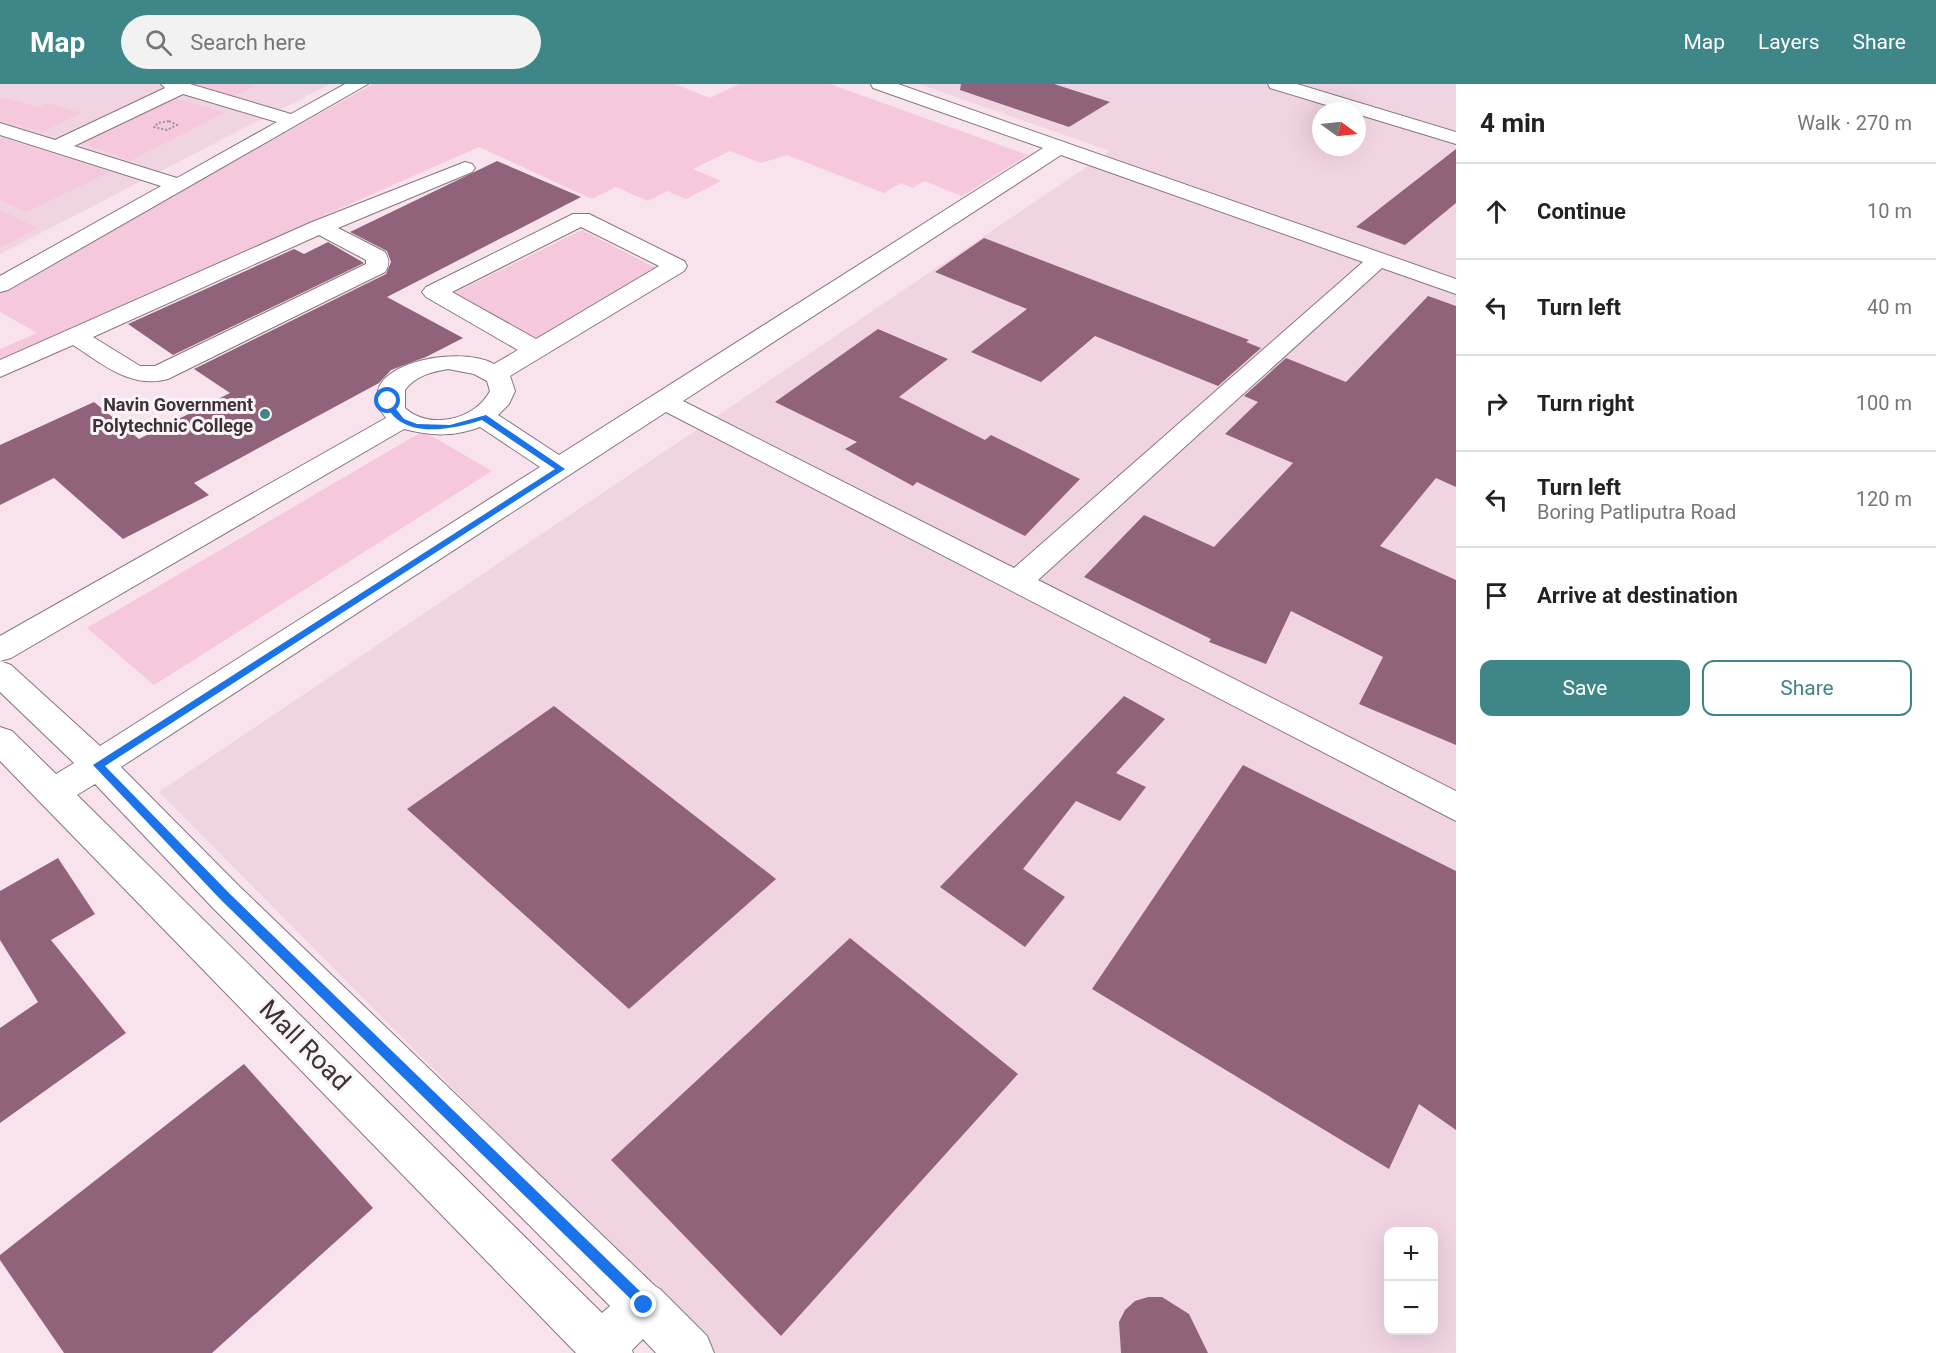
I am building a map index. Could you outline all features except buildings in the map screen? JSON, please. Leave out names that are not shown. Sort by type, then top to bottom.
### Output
[{"type":"street","points":[[0,285],[359,84]]},
{"type":"street","points":[[880,84],[1456,287]]},
{"type":"street","points":[[1277,84],[1456,138]]},
{"type":"street","points":[[56,147],[176,86],[293,121]]},
{"type":"street","points":[[0,129],[178,185]]},
{"type":"street","points":[[52,794],[666,402],[1059,147]]},
{"type":"street","points":[[0,369],[320,227],[465,168]]},
{"type":"street","points":[[495,374],[676,266],[581,219],[434,292],[535,349]]},
{"type":"street","points":[[75,336],[134,373],[159,374],[377,267],[377,257],[320,227]]},
{"type":"street","points":[[1017,582],[1378,260]]},
{"type":"street","points":[[448,362],[482,367],[495,374],[501,382],[501,400],[483,417],[468,423],[432,428],[402,420],[392,412],[388,401],[390,390],[412,371],[448,362]]},
{"type":"street","points":[[666,402],[1456,807]]},
{"type":"street","points":[[483,417],[561,469]]},
{"type":"street","points":[[0,650],[402,420]]},
{"type":"street","points":[[0,673],[98,765],[225,896],[644,1305],[690,1353]]},
{"type":"street","name":"Mall Road","points":[[0,740],[52,794],[185,923],[605,1350]]},
{"type":"street","points":[[185,923],[225,896]]},
{"type":"street","points":[[605,1350],[644,1305]]},
{"type":"shaded area","points":[[0,84],[330,84],[0,254]]},
{"type":"shaded area","points":[[198,84],[259,84],[231,97]]},
{"type":"shaded area","points":[[373,84],[675,84],[710,98],[739,84],[830,84],[1028,155],[962,196],[924,181],[913,188],[901,183],[884,193],[787,155],[761,163],[730,151],[693,169],[721,181],[686,199],[667,191],[648,201],[616,187],[592,199],[479,147],[0,359],[0,349],[37,333],[0,312],[0,293]]},
{"type":"shaded area","points":[[919,84],[1456,84],[1456,1353],[715,1353],[159,792],[1110,151]]},
{"type":"shaded area","points":[[5,98],[38,107],[48,103],[81,113],[43,132],[0,120],[0,100]]},
{"type":"shaded area","points":[[176,99],[225,112],[130,161],[83,143],[84,138],[166,100]]},
{"type":"shaded area","points":[[0,137],[110,172],[26,212],[0,200]]},
{"type":"shaded area","points":[[0,210],[38,228],[0,248]]},
{"type":"shaded area","points":[[582,230],[660,270],[535,342],[452,294]]},
{"type":"shaded area","points":[[423,431],[492,471],[154,685],[87,628]]},
{"type":"place","name":"Navin Government Polytechnic College","points":[[265,414]]},
{"type":"route","points":[[388,401],[392,412],[402,420],[416,426],[451,427],[483,417],[561,469],[98,765],[225,896],[644,1305]]}]
